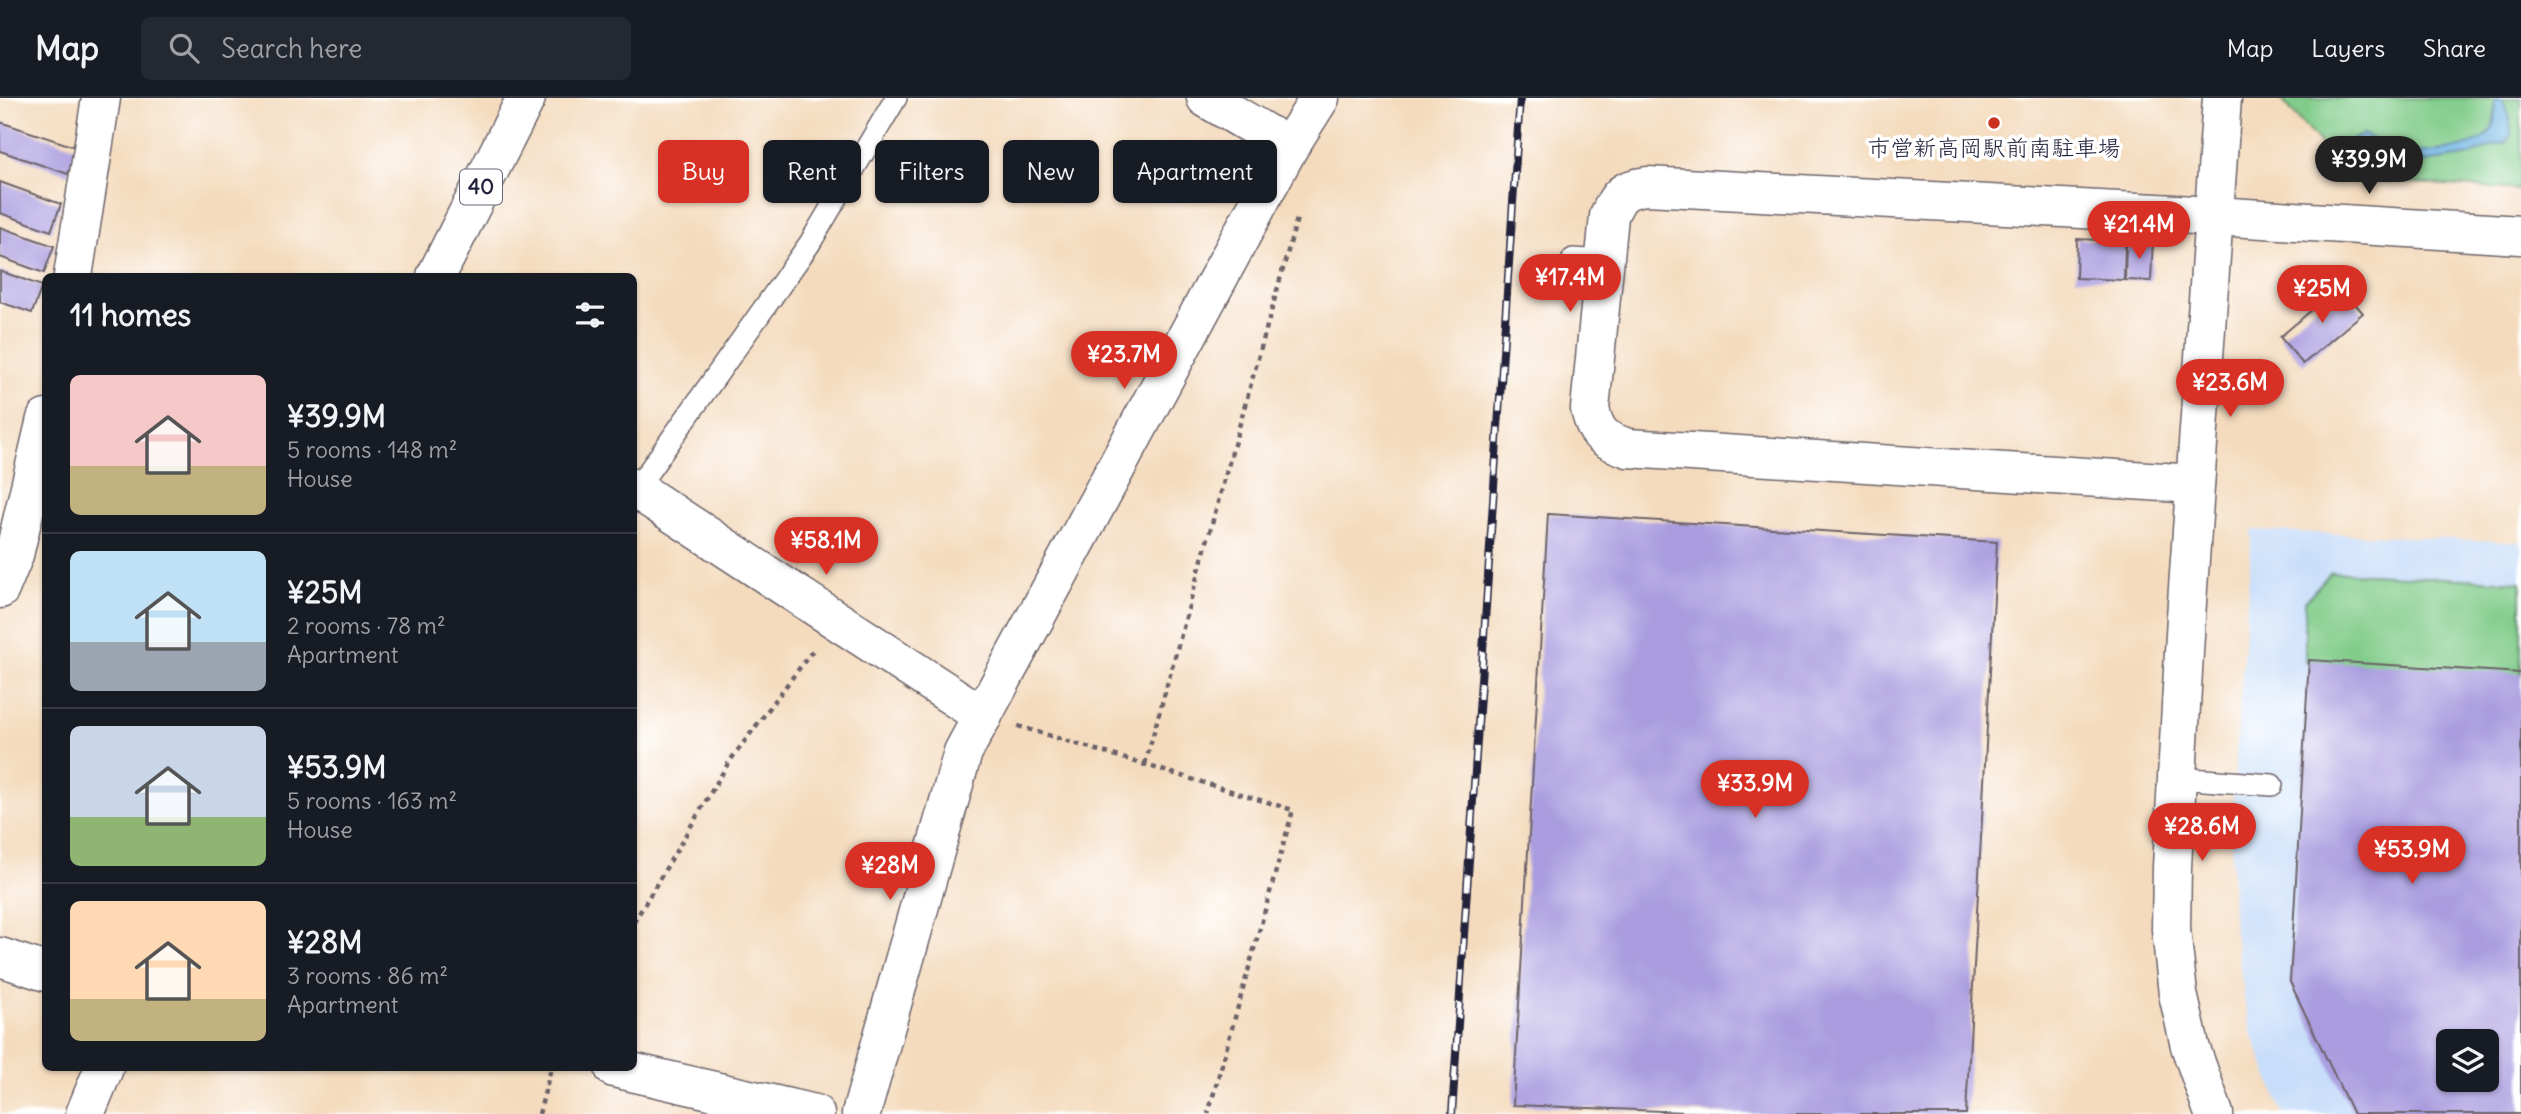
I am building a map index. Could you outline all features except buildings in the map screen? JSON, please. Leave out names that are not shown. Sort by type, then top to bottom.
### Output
[{"type":"street","points":[[73,273],[102,98]]},
{"type":"street","name":"40","points":[[438,273],[526,98]]},
{"type":"street","points":[[1206,98],[1289,146]]},
{"type":"street","points":[[861,1114],[963,752],[1289,146],[1320,98]]},
{"type":"street","points":[[2214,1114],[2190,1046],[2178,994],[2171,929],[2177,778],[2195,484],[2222,98]]},
{"type":"street","points":[[2195,484],[1628,448],[1607,441],[1594,425],[1590,409],[1589,260],[1616,200],[1628,188],[1647,186],[2214,216],[2521,236]]},
{"type":"street","points":[[0,589],[14,555],[42,436]]},
{"type":"street","points":[[637,492],[983,716]]},
{"type":"street","points":[[0,957],[42,971]]},
{"type":"street","points":[[85,1114],[103,1071]]},
{"type":"street","points":[[627,1071],[815,1114]]},
{"type":"lane","points":[[637,486],[810,243],[896,98]]},
{"type":"lane","points":[[2177,778],[2272,785]]},
{"type":"path","points":[[1145,764],[1301,204]]},
{"type":"path","points":[[637,917],[729,762],[836,619]]},
{"type":"path","points":[[983,716],[1293,810],[1209,1114]]},
{"type":"path","points":[[538,1114],[550,1071]]},
{"type":"shaded area","points":[[2252,530],[2521,542],[2521,1114],[2283,1114],[2252,1034],[2233,918],[2231,827]]},
{"type":"green space","points":[[2280,98],[2521,98],[2521,190],[2351,179]]},
{"type":"green space","points":[[2331,572],[2521,582],[2521,676],[2305,662],[2305,601]]},
{"type":"water","points":[[2494,98],[2503,98],[2510,121],[2511,136],[2505,143],[2471,155],[2412,164],[2376,161],[2352,147],[2352,140],[2363,134],[2389,147],[2407,152],[2433,152],[2461,147],[2484,137],[2491,130],[2495,114]]},
{"type":"railway","points":[[1452,1114],[1520,98]]},
{"type":"place","name":"市営新高岡駅前南駐車場","points":[[1994,123]]}]
